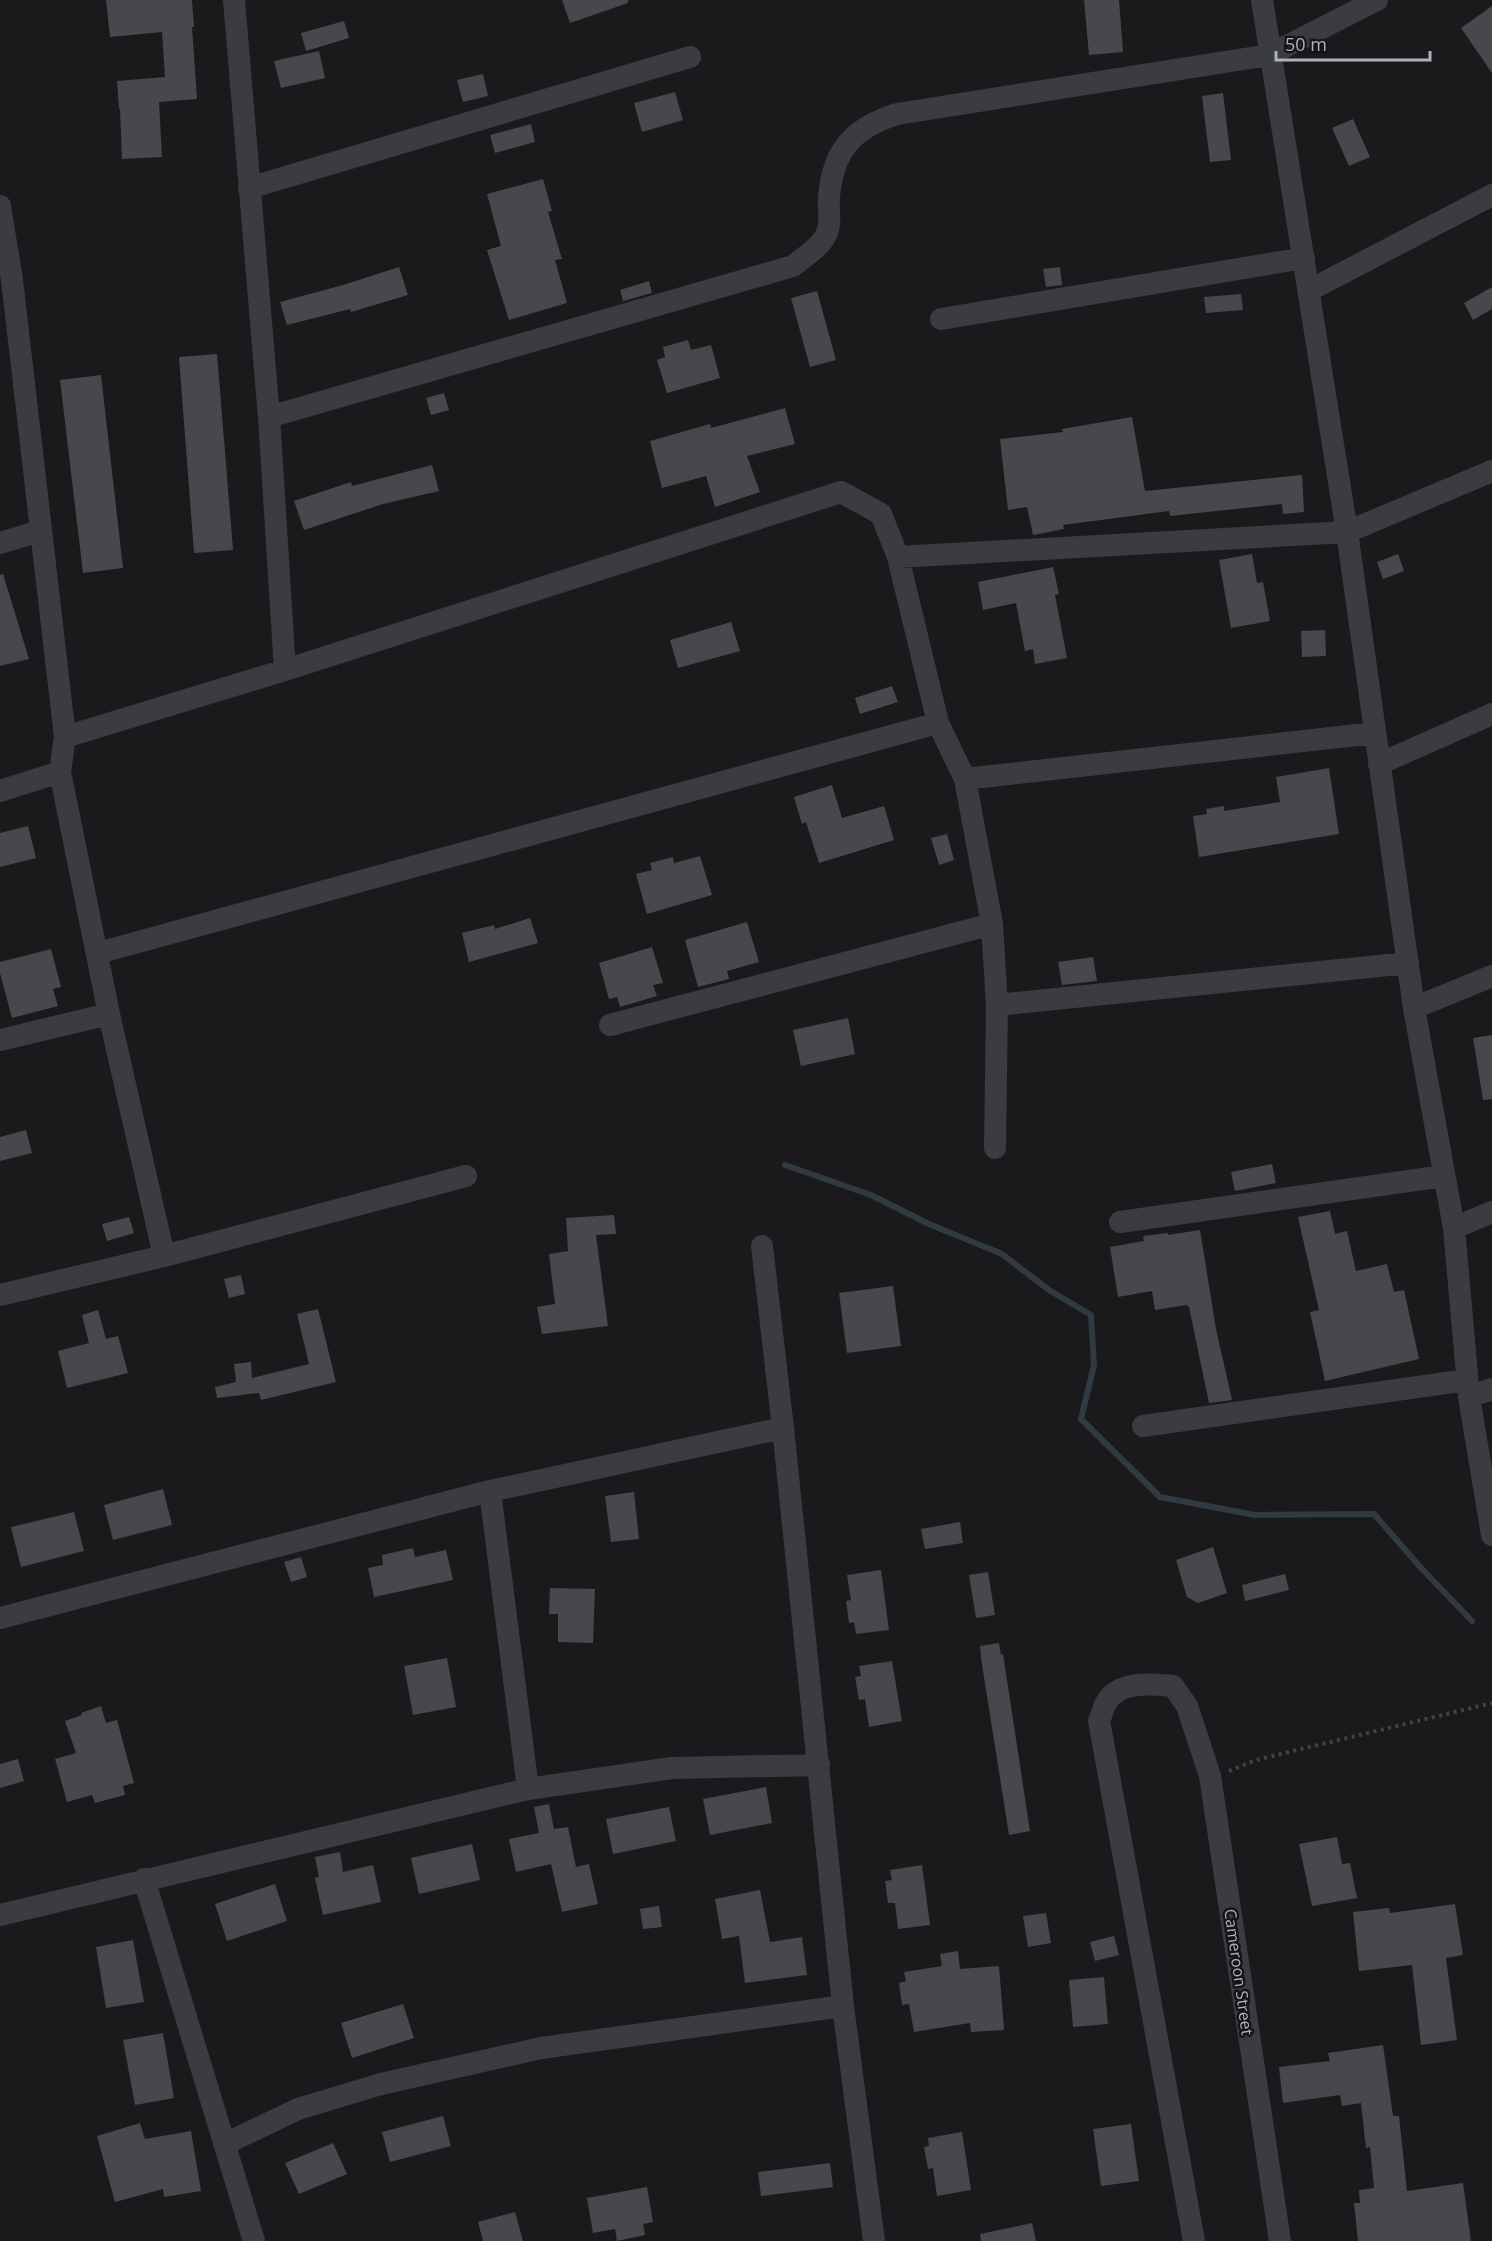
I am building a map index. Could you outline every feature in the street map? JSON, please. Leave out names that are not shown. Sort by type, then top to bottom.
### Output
[{"type":"street","points":[[234,0],[269,417],[285,670]]},
{"type":"street","points":[[1262,0],[1347,532],[1414,1008],[1454,1228],[1468,1388],[1492,1535]]},
{"type":"street","points":[[269,417],[793,266],[819,245],[829,229],[830,184],[837,160],[854,136],[875,121],[897,114],[1269,55],[1377,0]]},
{"type":"street","points":[[249,189],[690,57]]},
{"type":"street","points":[[1310,290],[1492,195]]},
{"type":"street","points":[[0,206],[6,281],[65,737],[60,772],[110,1014],[164,1256]]},
{"type":"street","points":[[941,319],[1304,258]]},
{"type":"street","points":[[898,556],[1347,532],[1492,471]]},
{"type":"street","points":[[65,737],[285,670],[841,492],[881,514],[898,556],[938,723],[965,779],[992,924],[997,1005],[995,1148]]},
{"type":"street","points":[[0,543],[40,531]]},
{"type":"street","points":[[1379,764],[1492,714]]},
{"type":"street","points":[[98,953],[938,723]]},
{"type":"street","points":[[965,779],[1375,733]]},
{"type":"street","points":[[0,791],[60,772]]},
{"type":"street","points":[[610,1025],[992,924]]},
{"type":"street","points":[[997,1005],[1408,963]]},
{"type":"street","points":[[1414,1008],[1492,976]]},
{"type":"street","points":[[0,1040],[110,1014]]},
{"type":"street","points":[[0,1295],[164,1256],[466,1176]]},
{"type":"street","points":[[1120,1222],[1444,1176]]},
{"type":"street","points":[[1454,1228],[1492,1212]]},
{"type":"street","points":[[762,1246],[843,2006],[874,2241]]},
{"type":"street","points":[[1143,1426],[1468,1388],[1492,1389]]},
{"type":"street","points":[[0,1618],[490,1491],[783,1428]]},
{"type":"street","points":[[490,1491],[528,1789]]},
{"type":"street","name":"Cameroon Street","points":[[1194,2241],[1100,1721],[1107,1700],[1124,1688],[1147,1684],[1173,1686],[1187,1706],[1210,1776],[1280,2241]]},
{"type":"street","points":[[0,1915],[528,1789],[672,1768],[819,1765]]},
{"type":"street","points":[[144,1879],[254,2241]]},
{"type":"street","points":[[225,2144],[298,2109],[393,2081],[542,2048],[843,2006]]},
{"type":"path","points":[[1210,1776],[1240,1768],[1256,1760],[1492,1703]]},
{"type":"building","points":[[106,0],[192,0],[197,99],[159,102],[162,157],[122,159],[117,81],[165,77],[162,32],[110,37]]},
{"type":"building","points":[[562,0],[628,0],[628,3],[570,23]]},
{"type":"building","points":[[1084,0],[1119,0],[1123,52],[1089,55]]},
{"type":"building","points":[[1492,6],[1492,73],[1461,28]]},
{"type":"building","points":[[344,21],[349,38],[306,51],[301,33]]},
{"type":"building","points":[[319,51],[325,78],[281,88],[274,61]]},
{"type":"building","points":[[483,74],[488,96],[463,102],[457,80]]},
{"type":"building","points":[[675,92],[683,120],[642,132],[634,103]]},
{"type":"building","points":[[1223,93],[1231,160],[1210,162],[1202,96]]},
{"type":"building","points":[[1353,119],[1370,157],[1349,166],[1332,128]]},
{"type":"building","points":[[531,124],[535,142],[495,153],[490,135]]},
{"type":"building","points":[[543,179],[552,211],[548,212],[562,259],[555,260],[567,303],[509,320],[487,250],[501,246],[487,194]]},
{"type":"building","points":[[399,267],[408,295],[351,312],[350,309],[287,325],[280,302]]},
{"type":"building","points":[[1060,267],[1062,285],[1046,287],[1043,269]]},
{"type":"building","points":[[649,281],[652,293],[623,301],[620,290]]},
{"type":"building","points":[[1492,287],[1492,309],[1473,320],[1464,303]]},
{"type":"building","points":[[817,291],[836,360],[810,367],[791,298]]},
{"type":"building","points":[[1241,294],[1243,310],[1206,313],[1204,297]]},
{"type":"building","points":[[688,340],[691,350],[711,345],[720,378],[667,393],[657,360],[665,357],[663,347]]},
{"type":"building","points":[[217,354],[233,550],[194,553],[179,357]]},
{"type":"building","points":[[101,375],[123,568],[83,573],[60,380]]},
{"type":"building","points":[[444,393],[449,410],[431,415],[426,398]]},
{"type":"building","points":[[785,408],[795,444],[747,456],[760,492],[715,507],[706,476],[662,488],[650,441],[710,424],[711,428]]},
{"type":"building","points":[[1132,417],[1145,491],[1302,475],[1304,512],[1283,514],[1282,504],[1170,516],[1169,511],[1063,525],[1064,529],[1033,535],[1027,507],[1008,510],[1000,439],[1063,432],[1062,429]]},
{"type":"building","points":[[432,465],[439,491],[383,504],[304,530],[294,501],[351,482],[352,486]]},
{"type":"building","points":[[1252,554],[1257,583],[1263,582],[1270,621],[1231,628],[1219,560]]},
{"type":"building","points":[[1398,554],[1404,571],[1383,579],[1377,562]]},
{"type":"building","points":[[1053,567],[1059,594],[1055,595],[1067,658],[1035,664],[1033,649],[1025,651],[1016,603],[983,610],[978,582]]},
{"type":"building","points":[[3,574],[29,659],[0,666],[0,575]]},
{"type":"building","points":[[731,622],[740,651],[678,668],[670,640]]},
{"type":"building","points":[[1325,630],[1326,656],[1302,657],[1301,631]]},
{"type":"building","points":[[892,686],[898,702],[860,714],[855,698]]},
{"type":"building","points":[[1329,768],[1339,834],[1199,857],[1193,816],[1207,814],[1206,809],[1224,806],[1224,811],[1280,802],[1276,777]]},
{"type":"building","points":[[832,785],[842,818],[884,806],[894,840],[819,863],[806,822],[802,824],[794,797]]},
{"type":"building","points":[[28,826],[36,858],[0,867],[0,833]]},
{"type":"building","points":[[947,834],[954,860],[939,865],[931,838]]},
{"type":"building","points":[[700,856],[712,895],[647,914],[636,874],[652,870],[650,863],[673,857],[674,863]]},
{"type":"building","points":[[530,918],[538,943],[469,962],[462,933],[494,925],[495,929]]},
{"type":"building","points":[[747,922],[759,962],[727,971],[729,979],[698,987],[685,940]]},
{"type":"building","points":[[652,947],[663,983],[653,985],[657,996],[620,1007],[617,997],[609,999],[599,963]]},
{"type":"building","points":[[51,949],[61,987],[53,989],[58,1006],[12,1018],[0,973],[0,962]]},
{"type":"building","points":[[1093,957],[1097,981],[1062,985],[1058,962]]},
{"type":"building","points":[[848,1018],[855,1054],[801,1066],[793,1030]]},
{"type":"building","points":[[1492,1035],[1492,1099],[1483,1100],[1473,1038]]},
{"type":"building","points":[[26,1130],[32,1153],[0,1161],[0,1137]]},
{"type":"building","points":[[1272,1164],[1276,1183],[1235,1191],[1231,1172]]},
{"type":"building","points":[[1330,1211],[1335,1234],[1347,1231],[1356,1271],[1387,1264],[1394,1292],[1404,1290],[1419,1359],[1325,1381],[1310,1312],[1319,1310],[1298,1217]]},
{"type":"building","points":[[614,1215],[616,1234],[596,1235],[608,1326],[542,1334],[537,1307],[555,1304],[549,1254],[568,1251],[566,1218]]},
{"type":"building","points":[[129,1217],[134,1233],[107,1241],[102,1224]]},
{"type":"building","points":[[1200,1230],[1216,1329],[1232,1400],[1209,1403],[1189,1307],[1186,1305],[1155,1310],[1152,1291],[1118,1297],[1110,1247],[1144,1241],[1143,1236]]},
{"type":"building","points":[[241,1275],[245,1294],[229,1298],[224,1279]]},
{"type":"building","points":[[893,1286],[901,1346],[847,1353],[839,1293]]},
{"type":"building","points":[[318,1309],[336,1382],[261,1400],[259,1393],[217,1398],[215,1387],[236,1382],[234,1364],[251,1362],[252,1378],[309,1364],[297,1314]]},
{"type":"building","points":[[98,1310],[106,1339],[118,1336],[128,1373],[67,1388],[58,1351],[89,1343],[82,1315]]},
{"type":"building","points":[[163,1489],[172,1525],[113,1540],[104,1505]]},
{"type":"building","points":[[634,1492],[639,1539],[611,1542],[605,1496]]},
{"type":"building","points":[[74,1512],[84,1551],[21,1567],[11,1527]]},
{"type":"building","points":[[960,1522],[963,1543],[925,1549],[921,1529]]},
{"type":"building","points":[[1213,1547],[1227,1593],[1198,1603],[1187,1597],[1176,1560]]},
{"type":"building","points":[[413,1548],[415,1557],[446,1550],[453,1580],[374,1597],[368,1568],[383,1565],[382,1555]]},
{"type":"building","points":[[301,1557],[307,1577],[291,1582],[284,1562]]},
{"type":"building","points":[[881,1570],[889,1630],[856,1634],[854,1622],[849,1623],[846,1601],[851,1600],[847,1575]]},
{"type":"building","points":[[988,1572],[995,1615],[976,1618],[969,1575]]},
{"type":"building","points":[[1285,1574],[1289,1590],[1245,1601],[1242,1585]]},
{"type":"building","points":[[550,1588],[595,1589],[593,1643],[558,1642],[558,1614],[549,1614]]},
{"type":"building","points":[[999,1643],[1001,1655],[1003,1654],[1030,1831],[1009,1835],[980,1646]]},
{"type":"building","points":[[447,1658],[456,1707],[413,1715],[404,1666]]},
{"type":"building","points":[[892,1661],[902,1721],[869,1727],[865,1699],[859,1700],[855,1677],[861,1676],[859,1666]]},
{"type":"building","points":[[101,1706],[106,1723],[117,1720],[134,1783],[123,1786],[125,1795],[95,1803],[92,1795],[67,1802],[55,1759],[76,1753],[65,1721]]},
{"type":"building","points":[[18,1759],[24,1781],[0,1788],[0,1764]]},
{"type":"building","points":[[766,1787],[772,1823],[710,1835],[703,1799]]},
{"type":"building","points":[[549,1804],[554,1829],[568,1827],[576,1867],[589,1864],[598,1904],[562,1912],[551,1864],[516,1872],[509,1839],[539,1833],[534,1807]]},
{"type":"building","points":[[669,1807],[676,1841],[613,1854],[606,1819]]},
{"type":"building","points":[[1337,1837],[1342,1864],[1350,1863],[1357,1898],[1312,1906],[1299,1844]]},
{"type":"building","points":[[472,1844],[480,1880],[419,1894],[411,1858]]},
{"type":"building","points":[[340,1852],[343,1872],[373,1865],[381,1902],[323,1915],[315,1878],[319,1877],[315,1857]]},
{"type":"building","points":[[922,1865],[930,1925],[898,1929],[895,1903],[888,1903],[885,1881],[892,1880],[890,1870]]},
{"type":"building","points":[[275,1884],[287,1921],[227,1941],[215,1904]]},
{"type":"building","points":[[760,1890],[770,1942],[802,1937],[807,1975],[745,1983],[739,1936],[722,1939],[715,1899]]},
{"type":"building","points":[[1455,1904],[1463,1955],[1446,1958],[1457,2040],[1421,2045],[1412,1965],[1359,1971],[1353,1912],[1389,1908],[1390,1913]]},
{"type":"building","points":[[659,1906],[662,1927],[643,1929],[640,1909]]},
{"type":"building","points":[[1046,1913],[1051,1943],[1028,1947],[1023,1916]]},
{"type":"building","points":[[1114,1936],[1119,1955],[1095,1961],[1090,1942]]},
{"type":"building","points":[[133,1940],[144,2002],[106,2008],[96,1947]]},
{"type":"building","points":[[958,1951],[960,1969],[999,1966],[1004,2030],[971,2032],[970,2023],[914,2032],[909,2004],[902,2005],[899,1983],[906,1981],[904,1972],[942,1966],[940,1954]]},
{"type":"building","points":[[1104,1977],[1108,2024],[1073,2027],[1069,1980]]},
{"type":"building","points":[[403,2004],[414,2038],[352,2058],[341,2023]]},
{"type":"building","points":[[163,2033],[174,2098],[135,2105],[123,2040]]},
{"type":"building","points":[[1383,2045],[1393,2116],[1399,2116],[1407,2191],[1463,2183],[1471,2241],[1358,2241],[1354,2203],[1360,2203],[1359,2190],[1374,2188],[1370,2147],[1366,2148],[1361,2103],[1342,2106],[1340,2095],[1283,2103],[1279,2067],[1330,2061],[1328,2053]]},
{"type":"building","points":[[443,2116],[451,2146],[390,2162],[382,2132]]},
{"type":"building","points":[[140,2123],[145,2139],[191,2131],[201,2191],[164,2197],[163,2189],[115,2202],[97,2136]]},
{"type":"building","points":[[1131,2124],[1139,2181],[1101,2186],[1093,2129]]},
{"type":"building","points":[[962,2132],[971,2190],[937,2196],[933,2168],[928,2169],[924,2147],[929,2146],[928,2138]]},
{"type":"building","points":[[333,2143],[347,2174],[299,2194],[285,2163]]},
{"type":"building","points":[[830,2163],[833,2187],[761,2196],[758,2172]]},
{"type":"building","points":[[647,2187],[653,2222],[643,2224],[645,2235],[617,2241],[615,2229],[593,2233],[587,2198]]},
{"type":"building","points":[[515,2212],[523,2241],[483,2241],[478,2222]]},
{"type":"building","points":[[1032,2223],[1036,2241],[981,2241],[980,2234]]},
{"type":"waterway","points":[[785,1165],[871,1195],[929,1224],[1002,1254],[1049,1290],[1091,1315],[1094,1365],[1081,1419],[1160,1497],[1255,1515],[1374,1514],[1472,1621]]}]
